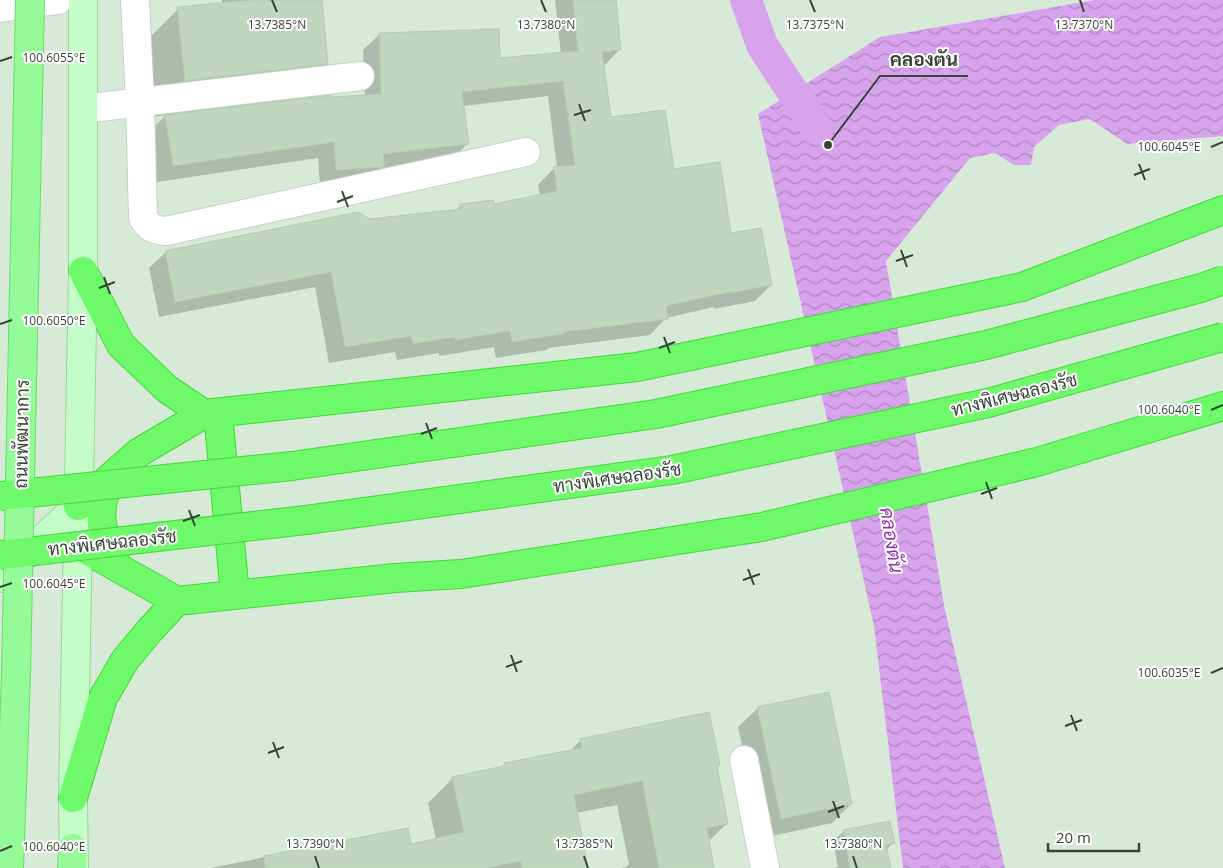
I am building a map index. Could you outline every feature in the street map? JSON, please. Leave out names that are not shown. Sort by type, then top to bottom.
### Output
[{"type":"highway","points":[[78,506],[138,453],[211,414],[637,367],[1022,287],[1223,210]]},
{"type":"highway","points":[[83,271],[121,346],[167,389],[211,414]]},
{"type":"highway","points":[[0,496],[292,466],[656,414],[986,345],[1201,288],[1223,280]]},
{"type":"highway","name":"ทางพิเศษฉลองรัช","points":[[0,555],[306,520],[672,470],[988,403],[1223,337]]},
{"type":"highway","points":[[78,544],[177,601],[395,578],[461,574],[762,527],[1037,462],[1223,406]]},
{"type":"highway","points":[[211,414],[235,595]]},
{"type":"highway","points":[[112,476],[102,506],[103,530],[108,549],[118,568]]},
{"type":"highway","points":[[73,798],[103,698],[125,660],[177,601]]},
{"type":"main road","name":"ถนนพัฒนาการ","points":[[10,868],[17,664],[30,0]]},
{"type":"main road","points":[[73,861],[83,271],[83,0]]},
{"type":"main road","points":[[0,496],[78,544]]},
{"type":"main road","points":[[0,578],[78,506]]},
{"type":"street","points":[[0,8],[58,0]]},
{"type":"street","points":[[135,0],[143,218],[148,227],[155,230],[166,231],[526,152]]},
{"type":"street","points":[[83,108],[360,76]]},
{"type":"street","points":[[744,760],[765,868]]},
{"type":"shaded area","points":[[0,0],[1095,0],[880,37],[874,626],[903,868],[0,868]]},
{"type":"shaded area","points":[[1090,119],[1127,144],[1223,136],[1223,868],[1005,868],[944,605],[886,261],[970,158],[995,153],[1014,165],[1059,125]]},
{"type":"water","points":[[1095,0],[1223,0],[1223,136],[1127,144],[1090,119],[1059,125],[1034,147],[1031,165],[1014,165],[995,153],[970,158],[886,261],[944,605],[1005,868],[903,868],[874,626],[758,114],[880,37]]},
{"type":"building","points":[[251,0],[322,0],[328,64],[185,81],[177,7]]},
{"type":"building","points":[[573,0],[616,0],[621,50],[602,52],[611,117],[665,110],[674,169],[720,162],[731,233],[761,228],[772,285],[666,306],[668,319],[564,332],[564,334],[512,342],[510,331],[455,340],[455,337],[413,344],[411,336],[345,347],[331,272],[175,302],[165,251],[358,212],[369,219],[461,209],[460,204],[493,200],[494,204],[557,191],[554,167],[575,165],[563,81],[462,92],[469,144],[383,154],[384,167],[336,170],[334,142],[173,166],[165,115],[332,95],[332,97],[381,94],[379,33],[499,29],[500,58],[578,51]]},
{"type":"building","points":[[829,692],[852,804],[781,819],[757,707]]},
{"type":"building","points":[[709,712],[720,765],[717,766],[728,824],[707,828],[714,868],[659,868],[642,781],[574,795],[588,868],[522,868],[521,861],[487,868],[265,868],[264,856],[408,828],[411,844],[464,832],[452,777],[504,766],[504,763],[582,748],[580,739]]},
{"type":"building","points":[[890,821],[895,843],[886,845],[891,868],[850,868],[843,830]]},
{"type":"waterway","points":[[746,0],[762,45],[817,129]]},
{"type":"place","name":"คลองตัน","points":[[828,145]]}]
